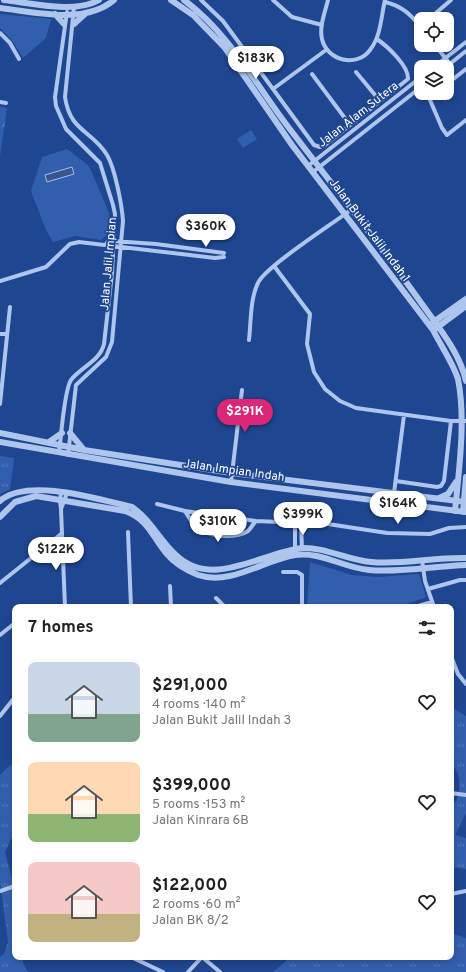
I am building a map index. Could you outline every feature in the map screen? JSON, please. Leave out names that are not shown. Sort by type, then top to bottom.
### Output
[{"type":"street","points":[[4,0],[74,7],[87,6],[99,0]]},
{"type":"street","points":[[0,8],[74,16],[102,9],[114,0]]},
{"type":"street","name":"Jalan Bukit Jalil Indah 1","points":[[171,0],[192,15],[224,48],[308,166],[454,352],[466,381]]},
{"type":"street","name":"Jalan Bukit Jalil Indah 1","points":[[184,0],[224,38],[278,114],[381,247],[434,326],[457,376],[462,396],[464,421],[455,511]]},
{"type":"street","points":[[201,0],[223,21],[314,145],[320,147],[325,145],[408,79],[407,71],[386,46],[377,39]]},
{"type":"street","points":[[274,0],[292,17],[322,25]]},
{"type":"street","points":[[328,0],[322,25],[322,39],[326,50],[336,58],[346,60],[361,58],[370,51],[377,39],[385,1],[396,4],[407,11],[414,19]]},
{"type":"street","points":[[437,12],[451,0]]},
{"type":"street","name":"Jalan Jalil Impian","points":[[59,453],[70,382],[96,358],[103,349],[113,256],[115,214],[103,170],[95,157],[66,129],[56,106],[55,97],[67,6]]},
{"type":"street","name":"Jalan Jalil Impian","points":[[68,455],[76,385],[106,357],[110,350],[122,233],[122,209],[108,156],[102,148],[72,120],[66,106],[65,97],[74,24],[74,7]]},
{"type":"street","points":[[54,14],[64,24]]},
{"type":"street","points":[[74,24],[85,14]]},
{"type":"street","points":[[0,33],[10,43],[19,59]]},
{"type":"street","points":[[443,60],[466,42]]},
{"type":"street","points":[[273,89],[326,50]]},
{"type":"street","points":[[454,61],[466,51]]},
{"type":"street","points":[[441,52],[446,58]]},
{"type":"street","points":[[454,78],[466,69]]},
{"type":"street","points":[[356,72],[380,101]]},
{"type":"street","points":[[312,74],[350,125]]},
{"type":"street","name":"Jalan Alam Sutera","points":[[308,166],[414,85]]},
{"type":"street","name":"Jalan Alam Sutera","points":[[313,172],[414,92]]},
{"type":"street","points":[[430,100],[442,128],[447,135],[466,120]]},
{"type":"street","points":[[0,102],[6,103]]},
{"type":"street","points":[[248,340],[256,287],[264,275],[274,266],[352,209]]},
{"type":"street","points":[[122,233],[129,242]]},
{"type":"street","points":[[0,281],[46,267],[70,244],[79,242],[106,244],[113,241],[130,248],[213,258],[224,255],[214,251],[129,242],[121,244]]},
{"type":"street","points":[[106,244],[113,241]]},
{"type":"street","points":[[106,244],[113,256]]},
{"type":"street","points":[[374,252],[381,247]]},
{"type":"street","points":[[119,257],[130,248]]},
{"type":"street","points":[[213,258],[214,251]]},
{"type":"street","points":[[274,266],[310,314],[307,344],[309,357],[314,372],[325,389],[346,405],[404,415],[451,421],[464,421]]},
{"type":"street","points":[[434,326],[466,299]]},
{"type":"street","points":[[434,326],[466,306]]},
{"type":"street","points":[[0,404],[1,377],[10,307]]},
{"type":"street","points":[[0,334],[7,334]]},
{"type":"street","points":[[231,482],[242,390]]},
{"type":"street","points":[[394,493],[404,415]]},
{"type":"street","points":[[396,481],[437,487],[441,486],[444,481],[451,421]]},
{"type":"street","name":"Jalan Impian Indah","points":[[0,433],[84,450],[232,473],[465,502]]},
{"type":"street","points":[[49,442],[62,433]]},
{"type":"street","points":[[70,433],[74,440],[84,450]]},
{"type":"street","name":"Jalan Impian Indah","points":[[0,442],[68,455],[231,482],[465,512]]},
{"type":"street","points":[[465,512],[466,477]]},
{"type":"street","points":[[438,499],[452,491],[458,478]]},
{"type":"street","points":[[0,501],[14,493],[39,489],[64,492],[132,507],[144,515],[157,530],[169,549],[178,557],[200,569],[216,571],[295,552],[302,555],[318,557],[350,568],[368,570],[386,571],[466,565]]},
{"type":"street","points":[[64,492],[61,509],[65,604]]},
{"type":"street","points":[[0,516],[15,502],[26,498],[40,496],[125,511],[137,516],[144,522],[165,553],[174,562],[183,568],[200,575],[219,577],[231,575],[295,552],[302,548],[309,548],[349,559],[372,562],[466,558]]},
{"type":"street","points":[[157,504],[185,511],[256,521],[328,524],[387,533],[430,534],[449,528],[466,527]]},
{"type":"street","points":[[185,511],[192,523],[203,532],[221,536],[238,535],[247,531],[256,521]]},
{"type":"street","points":[[295,523],[295,552]]},
{"type":"street","points":[[301,524],[302,555]]},
{"type":"street","points":[[128,532],[131,604]]},
{"type":"street","points":[[0,583],[62,534]]},
{"type":"street","points":[[422,560],[432,602],[425,604]]},
{"type":"street","points":[[283,572],[297,572],[302,575],[302,604]]},
{"type":"street","points":[[428,589],[460,580],[466,580]]},
{"type":"street","points":[[170,586],[171,604]]},
{"type":"street","points":[[216,598],[222,604]]},
{"type":"street","points":[[0,635],[12,625]]},
{"type":"street","points":[[454,664],[458,674],[466,684]]},
{"type":"street","points":[[0,716],[12,701]]},
{"type":"street","points":[[454,794],[466,795]]},
{"type":"street","points":[[0,891],[12,887]]},
{"type":"street","points":[[454,893],[466,891]]},
{"type":"street","points":[[137,960],[163,972]]},
{"type":"street","points":[[188,972],[199,960]]},
{"type":"street","points":[[206,960],[220,972]]},
{"type":"green space","points":[[0,14],[51,19],[46,38],[23,58],[12,40],[0,28]]},
{"type":"green space","points":[[0,107],[7,108],[0,156]]},
{"type":"green space","points":[[251,130],[257,139],[243,148],[237,139]]},
{"type":"green space","points":[[67,149],[89,166],[109,213],[108,234],[101,240],[75,236],[53,242],[46,230],[31,191],[42,157]]},
{"type":"green space","points":[[0,456],[14,458],[10,489],[0,494]]},
{"type":"green space","points":[[310,562],[352,575],[378,577],[419,574],[426,597],[407,604],[307,604]]},
{"type":"green space","points":[[454,709],[466,716],[466,813],[455,835],[466,838],[466,869],[454,867],[454,803],[457,799],[459,790],[457,771],[454,767]]},
{"type":"green space","points":[[10,765],[12,765],[12,837],[5,852],[12,879],[12,960],[23,960],[28,972],[0,972],[0,957],[4,954],[8,942],[0,882],[0,775]]},
{"type":"green space","points":[[454,934],[466,938],[466,972],[273,972],[287,960],[454,960]]},
{"type":"shaded area","points":[[72,167],[74,174],[47,182],[45,175]]}]
